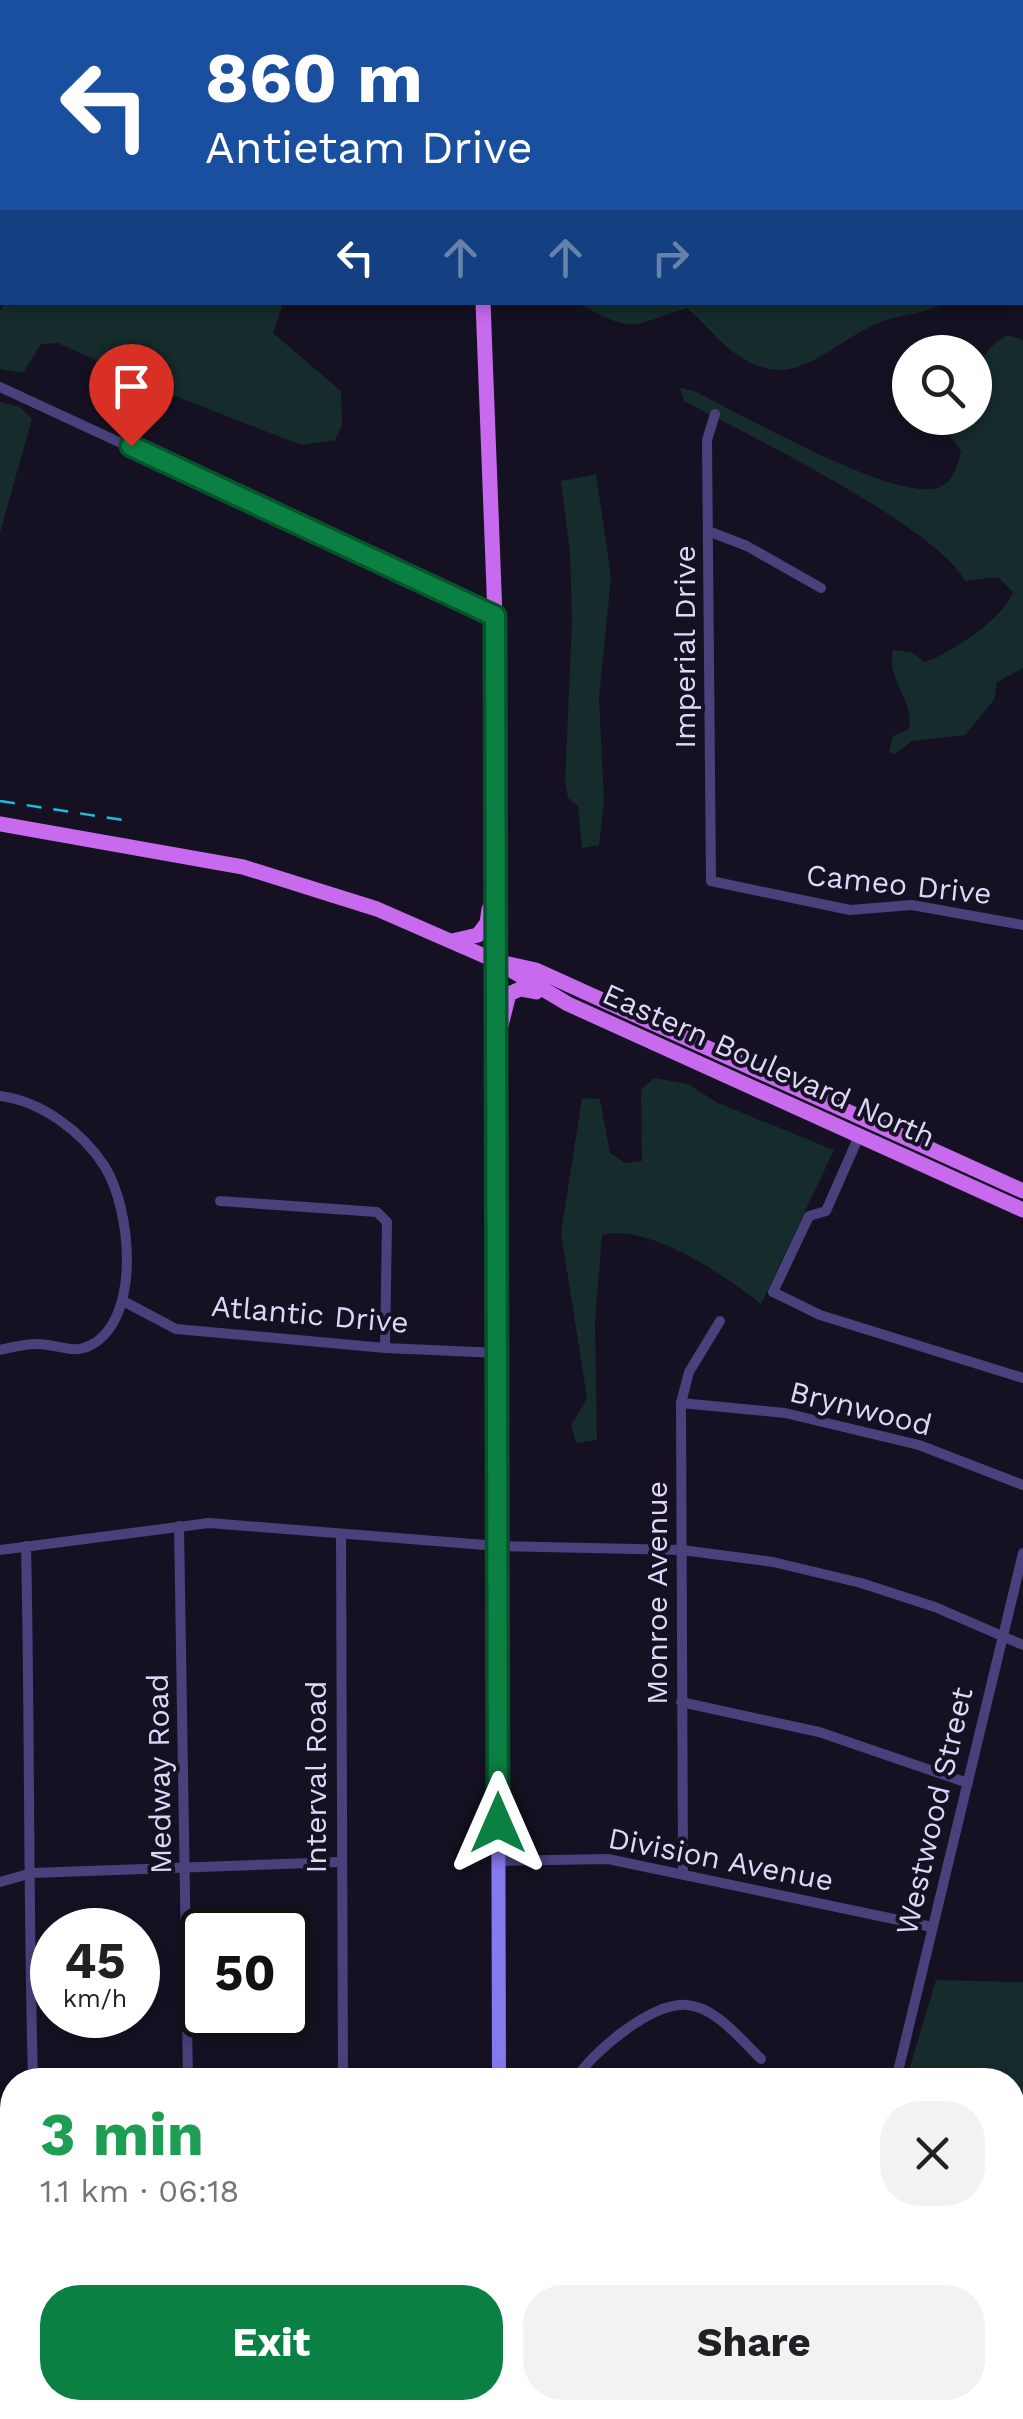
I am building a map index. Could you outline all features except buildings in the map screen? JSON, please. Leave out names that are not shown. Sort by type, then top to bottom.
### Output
[{"type":"main road","points":[[483,305],[495,616],[499,2068]]},
{"type":"main road","name":"Eastern Boulevard North","points":[[0,824],[244,867],[359,903],[496,961],[568,1004],[932,1169],[954,1172],[1023,1207]]},
{"type":"main road","points":[[452,941],[478,935],[487,924],[494,860]]},
{"type":"main road","name":"Eastern Boulevard North","points":[[496,961],[544,973],[1023,1191]]},
{"type":"main road","points":[[496,1044],[506,1000],[514,991],[527,989],[568,1004]]},
{"type":"main road","points":[[859,1136],[873,1132],[934,1159],[952,1159]]},
{"type":"street","points":[[0,387],[495,616]]},
{"type":"street","name":"Imperial Drive","points":[[711,881],[707,440],[714,414]]},
{"type":"street","points":[[708,531],[747,546],[821,588]]},
{"type":"street","name":"Cameo Drive","points":[[711,881],[850,910],[912,905],[1023,925]]},
{"type":"street","points":[[0,1096],[36,1103],[104,1166],[128,1262],[123,1301],[107,1332],[85,1348],[33,1343],[0,1350]]},
{"type":"street","points":[[859,1136],[826,1211],[809,1216],[774,1292],[820,1315],[1023,1378]]},
{"type":"street","points":[[220,1201],[377,1212],[387,1222],[385,1348]]},
{"type":"street","name":"Atlantic Drive","points":[[123,1301],[176,1328],[385,1348],[500,1353]]},
{"type":"street","name":"Monroe Avenue","points":[[683,1874],[682,1402],[689,1372],[720,1321]]},
{"type":"street","name":"Brynwood","points":[[682,1402],[785,1413],[919,1445],[1023,1485]]},
{"type":"street","points":[[0,1550],[209,1523],[498,1546],[682,1550],[772,1562],[861,1583],[1023,1645]]},
{"type":"street","name":"Medway Road","points":[[179,1526],[188,2068]]},
{"type":"street","name":"Interval Road","points":[[341,1534],[339,1862],[343,2068]]},
{"type":"street","points":[[26,1546],[32,2068]]},
{"type":"street","name":"Westwood Street","points":[[899,2068],[1023,1554]]},
{"type":"street","points":[[681,1702],[819,1732],[968,1783]]},
{"type":"street","name":"Division Avenue","points":[[498,1861],[608,1859],[932,1927]]},
{"type":"street","points":[[0,1882],[32,1872],[339,1862]]},
{"type":"street","points":[[582,2068],[588,2059],[631,2027],[660,2010],[687,2004],[711,2013],[761,2059]]},
{"type":"green space","points":[[4,305],[282,305],[273,333],[341,391],[342,425],[335,440],[301,445],[167,393],[58,343],[41,344],[23,373],[0,369],[0,311]]},
{"type":"green space","points":[[939,305],[878,323],[806,364],[772,370],[732,351],[687,308],[626,324],[583,306]]},
{"type":"green space","points":[[1008,335],[1023,340],[1023,668],[997,682],[994,700],[965,735],[912,741],[895,754],[889,752],[893,736],[909,729],[910,719],[893,671],[893,650],[911,652],[925,662],[935,658],[988,623],[1013,592],[998,577],[965,581],[947,559],[880,509],[684,401],[680,388],[694,391],[853,469],[916,489],[937,488],[951,478],[960,457],[961,451],[951,435],[992,435],[992,346]]},
{"type":"green space","points":[[0,402],[20,407],[32,419],[0,533]]},
{"type":"green space","points":[[596,474],[611,577],[599,698],[604,802],[599,845],[582,848],[578,806],[568,798],[565,781],[572,622],[570,552],[561,481]]},
{"type":"green space","points":[[654,1078],[688,1084],[718,1103],[834,1150],[761,1304],[708,1267],[664,1244],[621,1233],[602,1235],[595,1322],[597,1440],[576,1443],[571,1426],[587,1398],[561,1233],[582,1098],[600,1099],[610,1153],[625,1163],[642,1161],[641,1090]]},
{"type":"green space","points":[[936,1980],[1023,1982],[1023,2068],[910,2068]]},
{"type":"railway","points":[[0,801],[123,820]]},
{"type":"route","points":[[131,446],[495,616],[500,1353],[498,1823]]}]
